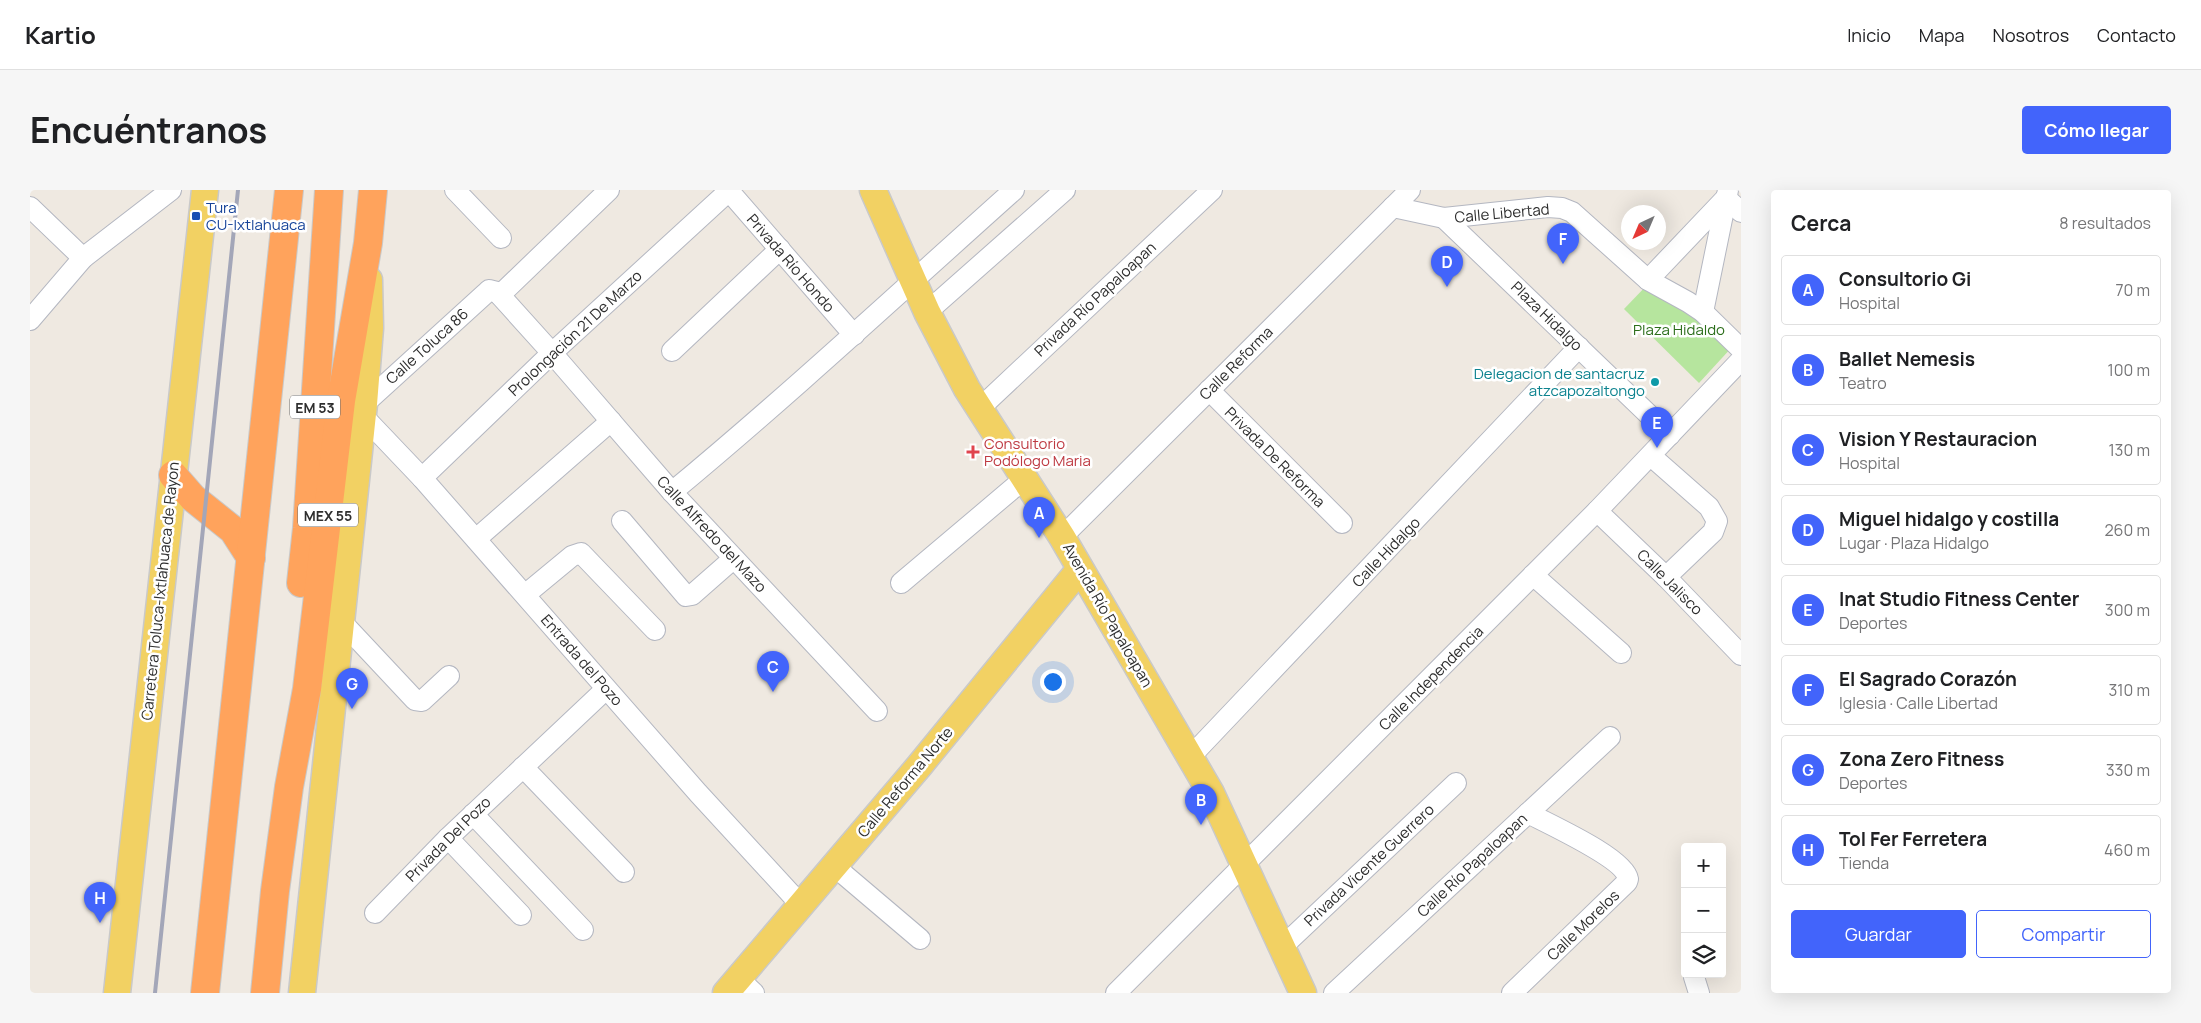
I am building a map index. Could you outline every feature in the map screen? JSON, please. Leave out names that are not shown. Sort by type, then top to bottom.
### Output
[{"type":"highway","points":[[205,993],[288,190]]},
{"type":"highway","name":"EM 53","points":[[289,787],[293,670],[307,528],[329,190]]},
{"type":"highway","name":"MEX 55","points":[[265,993],[275,891],[289,787],[307,689],[341,402],[368,243],[373,190]]},
{"type":"highway","points":[[173,475],[193,498],[233,530],[251,558]]},
{"type":"main road","name":"Carretera Toluca-Ixtlahuaca de Rayon","points":[[117,993],[204,190]]},
{"type":"main road","name":"Avenida Río Papaloapan","points":[[875,191],[913,280],[953,364],[979,409],[1062,537],[1191,756],[1227,824],[1303,993]]},
{"type":"main road","points":[[302,993],[363,410],[370,328],[368,243]]},
{"type":"main road","name":"Calle Reforma Norte","points":[[740,988],[800,905],[920,765],[1080,569]]},
{"type":"street","points":[[30,320],[83,258],[171,190]]},
{"type":"street","points":[[455,190],[502,238]]},
{"type":"street","name":"Calle Toluca 86","points":[[363,410],[486,293],[496,293],[609,190]]},
{"type":"street","name":"Privada Río Hondo","points":[[729,190],[854,335]]},
{"type":"street","name":"Prolongación 21 De Marzo","points":[[422,478],[552,353],[729,190]]},
{"type":"street","points":[[672,492],[735,440],[854,335],[1014,190]]},
{"type":"street","points":[[928,312],[1065,190]]},
{"type":"street","name":"Privada Río Papaloapan","points":[[979,409],[1212,190]]},
{"type":"street","name":"Calle Reforma","points":[[1062,537],[1410,190]]},
{"type":"street","points":[[1727,194],[1741,212]]},
{"type":"street","points":[[1648,280],[1727,194]]},
{"type":"street","points":[[1703,312],[1727,194]]},
{"type":"street","points":[[30,206],[83,258]]},
{"type":"street","name":"Calle Libertad","points":[[1393,207],[1444,218],[1548,207],[1562,208],[1582,219],[1648,280],[1703,312],[1741,349]]},
{"type":"street","name":"Plaza Hidalgo","points":[[1444,218],[1670,436]]},
{"type":"street","points":[[672,350],[780,249]]},
{"type":"street","name":"Calle Alfredo del Mazo","points":[[496,293],[552,353],[672,492],[733,559],[877,711]]},
{"type":"street","name":"Calle Hidalgo","points":[[1191,756],[1579,347]]},
{"type":"street","name":"Calle Independencia","points":[[1116,993],[1534,576],[1741,360]]},
{"type":"street","name":"Privada De Reforma","points":[[1209,390],[1342,524]]},
{"type":"street","name":"Entrada del Pozo","points":[[363,410],[526,594],[606,689],[800,905]]},
{"type":"street","points":[[476,539],[610,421]]},
{"type":"street","points":[[1651,456],[1709,507],[1717,521],[1713,532],[1666,577]]},
{"type":"street","points":[[901,583],[1024,478]]},
{"type":"street","name":"Calle Jalisco","points":[[1597,511],[1666,577],[1741,655]]},
{"type":"street","points":[[622,521],[686,596],[692,595],[733,559]]},
{"type":"street","points":[[526,594],[572,556],[581,553],[655,630]]},
{"type":"street","points":[[1534,576],[1621,653]]},
{"type":"street","points":[[340,620],[415,700],[422,701],[449,676]]},
{"type":"street","name":"Privada Del Pozo","points":[[375,913],[448,838],[606,689]]},
{"type":"street","name":"Calle Río Papaloapan","points":[[1334,993],[1610,737]]},
{"type":"street","points":[[523,767],[624,872]]},
{"type":"street","name":"Privada Vicente Guerrero","points":[[1282,946],[1456,783]]},
{"type":"street","name":"Calle Morelos","points":[[1512,993],[1628,879],[1625,870],[1618,863],[1528,813]]},
{"type":"street","points":[[473,814],[583,930]]},
{"type":"street","points":[[448,838],[521,915]]},
{"type":"street","points":[[834,866],[920,939]]},
{"type":"green space","name":"Plaza Hidaldo","points":[[1649,283],[1733,346],[1699,383],[1624,309]]},
{"type":"railway","points":[[155,993],[238,190]]},
{"type":"place","name":"Tura CU-Ixtlahuaca","points":[[196,216]]},
{"type":"place","name":"El Sagrado Corazón","points":[[1563,264]]},
{"type":"place","name":"Miguel hidalgo y costilla","points":[[1447,287]]},
{"type":"place","name":"Delegacion de santacruz atzcapozaltongo","points":[[1655,382]]},
{"type":"place","name":"Inat Studio Fitness Center","points":[[1657,448]]},
{"type":"place","name":"Consultorio Podólogo Maria","points":[[973,452]]},
{"type":"place","name":"Consultorio Gi","points":[[1039,538]]},
{"type":"place","name":"Vision Y Restauracion","points":[[773,692]]},
{"type":"place","name":"Zona Zero Fitness","points":[[352,709]]},
{"type":"place","name":"Ballet Nemesis","points":[[1201,825]]},
{"type":"place","name":"Tol Fer Ferretera","points":[[100,923]]}]
